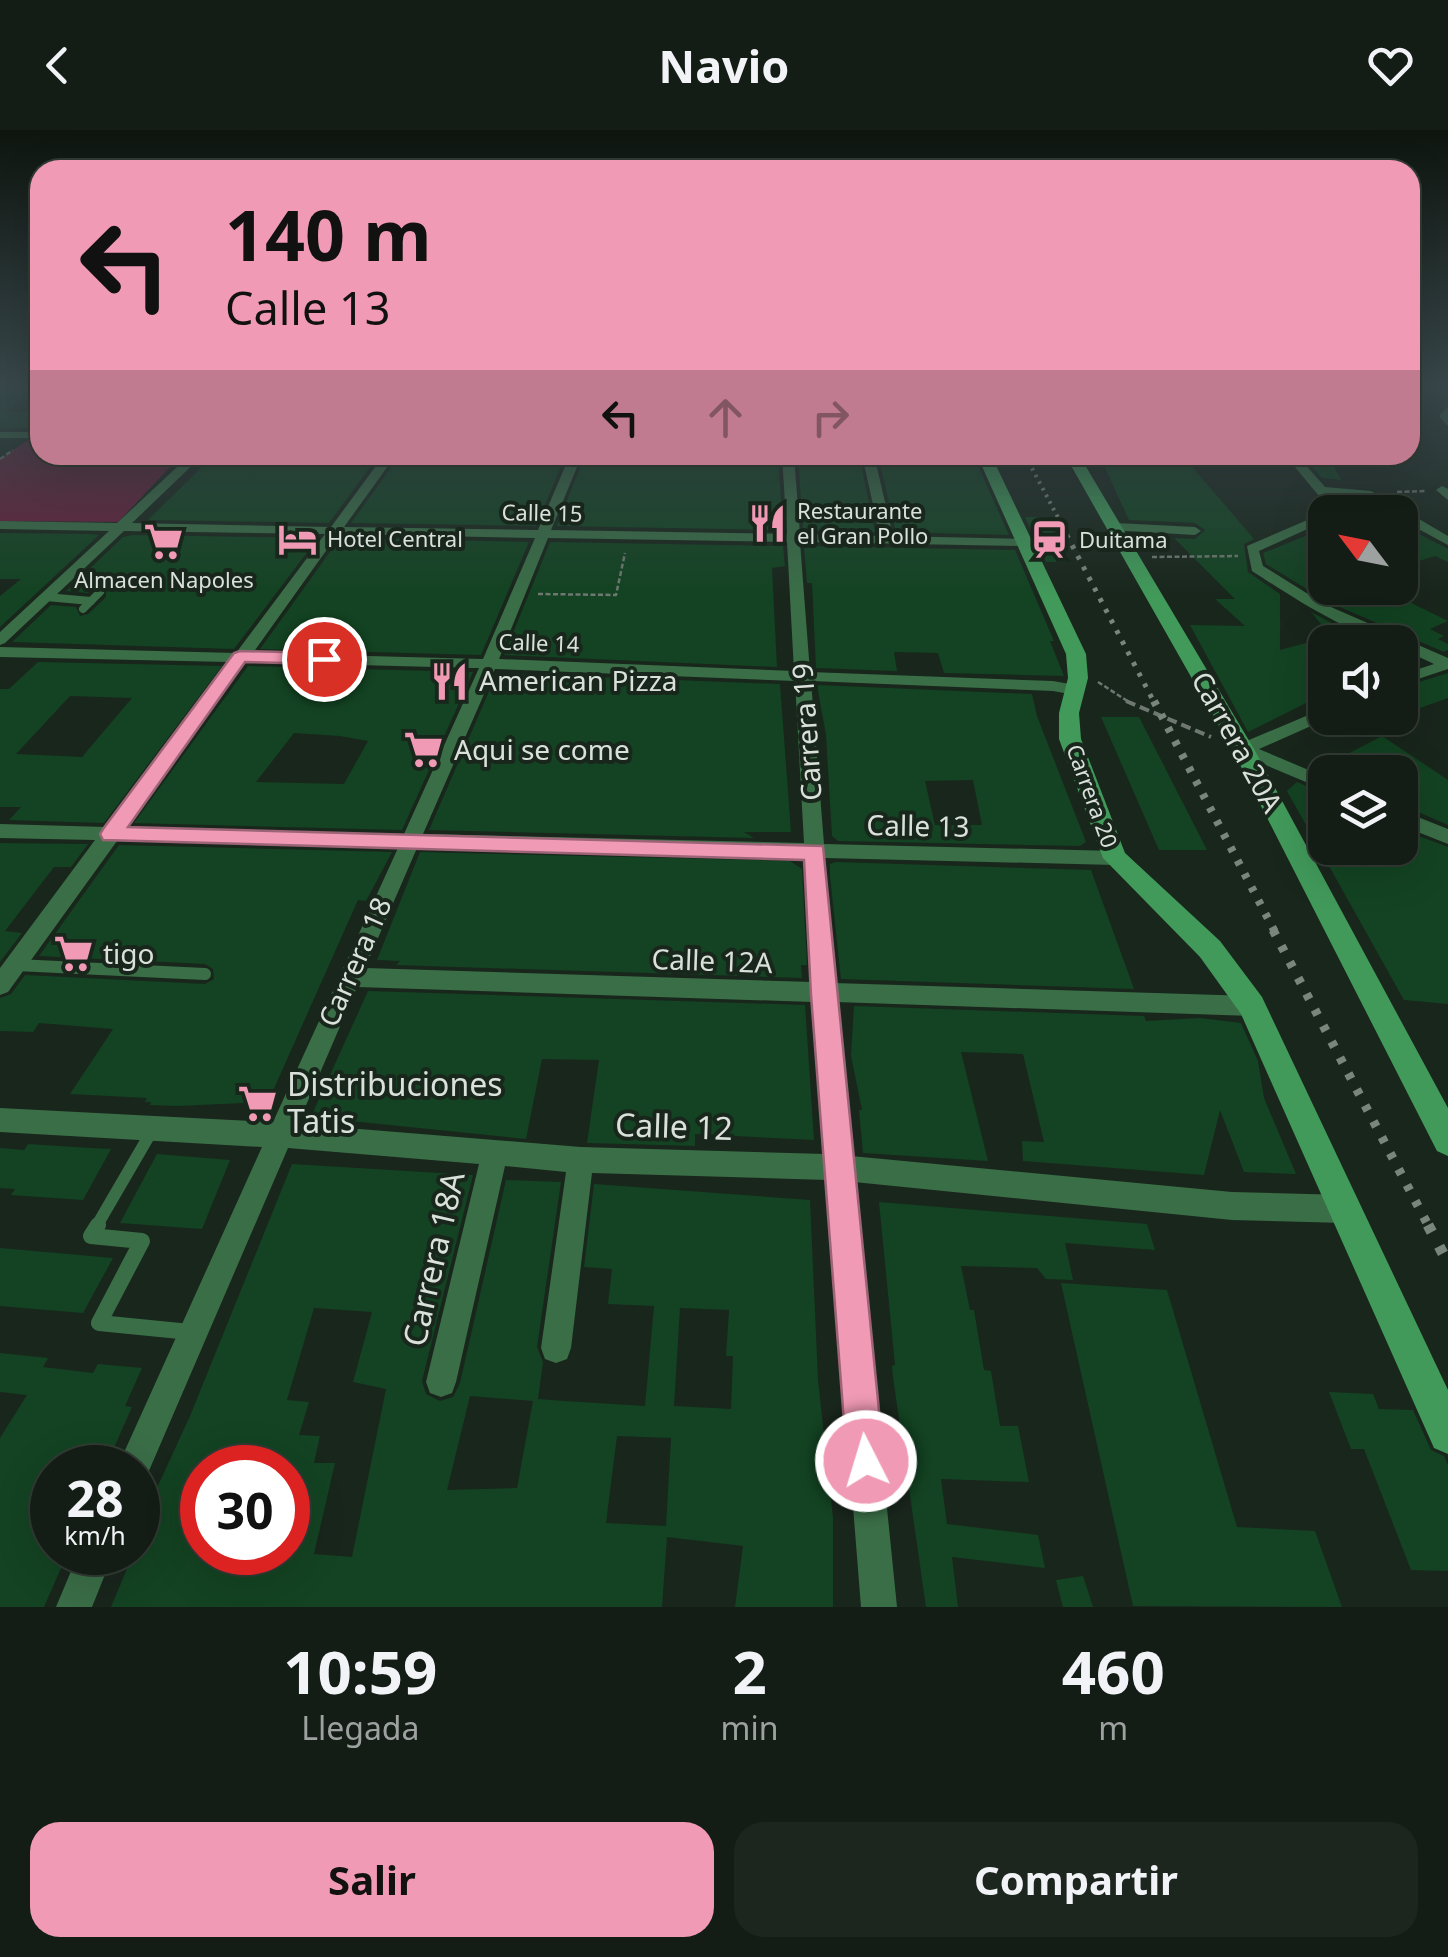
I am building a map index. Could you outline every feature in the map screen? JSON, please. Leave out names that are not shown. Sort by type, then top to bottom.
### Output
[{"type":"street","points":[[0,640],[186,465]]},
{"type":"street","points":[[0,985],[382,465]]},
{"type":"street","name":"Carrera 18","points":[[143,1445],[489,664],[572,465]]},
{"type":"street","name":"Carrera 19","points":[[788,465],[824,995],[879,1607]]},
{"type":"street","points":[[870,465],[887,540]]},
{"type":"street","name":"Carrera 20","points":[[988,465],[1076,654],[1070,739],[1115,858]]},
{"type":"street","name":"Carrera 20A","points":[[1078,465],[1243,749],[1448,1140]]},
{"type":"street","points":[[1300,465],[1324,495]]},
{"type":"street","points":[[1323,490],[1370,495]]},
{"type":"street","points":[[1308,523],[1252,549],[1251,556],[1258,568],[1319,607],[1448,664]]},
{"type":"street","points":[[1418,524],[1448,541]]},
{"type":"street","name":"Calle 15","points":[[0,525],[1023,542]]},
{"type":"street","points":[[1116,527],[1195,531]]},
{"type":"street","name":"Calle 14","points":[[0,652],[240,656],[1074,685]]},
{"type":"street","points":[[1418,674],[1448,664]]},
{"type":"street","points":[[1243,749],[1308,721]]},
{"type":"street","points":[[1243,749],[1308,777]]},
{"type":"street","points":[[1418,825],[1448,838]]},
{"type":"street","name":"Calle 13","points":[[0,831],[408,844],[1115,858]]},
{"type":"street","points":[[1115,858],[1210,949],[1252,1006],[1448,1434]]},
{"type":"street","name":"Calle 12A","points":[[348,977],[1252,1006]]},
{"type":"street","name":"Calle 12","points":[[0,1120],[278,1134],[581,1160],[839,1168],[1232,1206],[1346,1208]]},
{"type":"street","name":"Carrera 18A","points":[[442,1382],[495,1153]]},
{"type":"street","points":[[556,1348],[581,1160]]},
{"type":"street","points":[[74,1607],[87,1575]]},
{"type":"lane","points":[[83,609],[100,592]]},
{"type":"lane","points":[[46,597],[91,601]]},
{"type":"lane","points":[[15,965],[205,974]]},
{"type":"lane","points":[[154,1128],[92,1236],[142,1242],[99,1322],[190,1332]]},
{"type":"path","points":[[518,594],[616,595],[627,536]]},
{"type":"path","points":[[1132,557],[1251,556]]},
{"type":"path","points":[[1074,685],[1119,698],[1243,749]]},
{"type":"shaded area","points":[[30,457],[30,465],[172,465],[118,522],[0,521],[0,459]]},
{"type":"building","points":[[204,465],[372,465],[329,523],[148,520]]},
{"type":"building","points":[[393,465],[562,465],[536,526],[351,523]]},
{"type":"building","points":[[581,465],[779,465],[783,530],[557,526]]},
{"type":"building","points":[[799,465],[861,465],[875,532],[803,530]]},
{"type":"building","points":[[880,465],[978,465],[1009,535],[896,532]]},
{"type":"building","points":[[1104,465],[1191,465],[1254,539],[1244,544],[1248,572],[1280,594],[1280,650],[1308,643],[1308,702],[1248,732],[1190,625],[1245,626],[1215,599],[1235,599],[1174,538],[1195,539],[1205,530],[1195,523],[1129,520]]},
{"type":"building","points":[[1311,465],[1332,465],[1342,480],[1322,478]]},
{"type":"building","points":[[1025,517],[1046,517],[1068,562],[1046,562]]},
{"type":"building","points":[[0,533],[99,535],[0,627],[0,596],[21,579],[0,579]]},
{"type":"building","points":[[1418,534],[1448,549],[1448,562],[1435,556],[1418,561]]},
{"type":"building","points":[[1308,535],[1308,590],[1266,564],[1263,553]]},
{"type":"building","points":[[123,537],[318,538],[234,649],[12,642],[51,605],[76,607],[80,616],[88,614],[106,597],[106,587],[97,585],[88,593],[66,591]]},
{"type":"building","points":[[340,538],[529,542],[481,655],[260,649]]},
{"type":"building","points":[[550,542],[783,546],[785,566],[772,568],[777,667],[504,655]]},
{"type":"building","points":[[804,546],[1015,550],[1054,641],[1050,641],[1064,676],[944,673],[938,653],[894,652],[897,671],[816,668],[812,583],[807,583]]},
{"type":"building","points":[[1335,605],[1415,605],[1448,621],[1430,629],[1444,636],[1438,639],[1448,644],[1448,650],[1444,652],[1418,641],[1418,625],[1382,625]]},
{"type":"building","points":[[1311,612],[1335,625],[1322,625]]},
{"type":"building","points":[[38,662],[222,666],[104,823],[9,820],[21,807],[0,807],[0,689],[9,689]],"holes":[[[70,696],[132,698],[82,757],[16,754]]]},
{"type":"building","points":[[248,666],[473,672],[402,830],[134,823]],"holes":[[[294,733],[368,741],[344,784],[256,782]]]},
{"type":"building","points":[[497,673],[780,684],[791,832],[744,832],[754,838],[429,830]]},
{"type":"building","points":[[1448,673],[1448,698],[1418,709],[1418,682]]},
{"type":"building","points":[[817,685],[1032,694],[1086,842],[1080,846],[838,841],[832,836],[826,735]],"holes":[[[973,780],[982,825],[935,825],[925,781]]]},
{"type":"building","points":[[1101,717],[1139,717],[1207,850],[1159,850]]},
{"type":"building","points":[[1382,736],[1410,755],[1346,755]]},
{"type":"building","points":[[1418,760],[1448,780],[1448,825],[1418,812]]},
{"type":"building","points":[[1297,782],[1308,787],[1308,829],[1287,791]]},
{"type":"building","points":[[1418,836],[1448,847],[1448,1004],[1404,1000],[1328,865],[1418,865]]},
{"type":"building","points":[[0,843],[88,844],[71,867],[54,867],[5,931],[22,933],[0,962]]},
{"type":"building","points":[[119,845],[392,852],[366,901],[358,900],[268,1102],[150,1105],[151,1102],[145,1102],[147,1098],[70,1094],[113,1029],[39,1023],[33,1032],[0,1031],[0,998],[11,994],[25,975],[205,984],[214,979],[213,969],[205,964],[39,956]]},
{"type":"building","points":[[420,852],[790,861],[802,869],[807,965],[801,965],[802,978],[396,965],[400,961],[377,960]]},
{"type":"building","points":[[830,864],[1091,870],[1134,989],[841,979],[830,876]]},
{"type":"building","points":[[368,991],[805,1005],[814,1140],[695,1134],[695,1146],[587,1143],[599,1060],[542,1059],[526,1139],[311,1117]]},
{"type":"building","points":[[854,1006],[1144,1016],[1146,1021],[1200,1018],[1241,1023],[1258,1061],[1264,1098],[1296,1174],[1244,1172],[1220,1110],[1204,1175],[1023,1161],[1022,1141],[1044,1142],[1023,1054],[961,1052],[988,1161],[863,1153],[862,1110],[851,1056]]},
{"type":"building","points":[[28,1144],[111,1149],[83,1200],[11,1195],[15,1189],[0,1188],[0,1148],[24,1150]]},
{"type":"building","points":[[157,1154],[230,1160],[202,1229],[120,1223]]},
{"type":"building","points":[[292,1164],[473,1175],[422,1381],[426,1394],[440,1401],[453,1397],[460,1383],[506,1180],[561,1182],[537,1347],[543,1362],[538,1399],[564,1401],[645,1406],[654,1306],[608,1304],[612,1269],[584,1267],[594,1184],[810,1200],[818,1380],[833,1518],[833,1607],[735,1607],[743,1546],[667,1537],[662,1607],[111,1607],[124,1575],[160,1575],[160,1481]],"holes":[[[314,1308],[372,1312],[353,1382],[386,1389],[352,1557],[314,1554],[335,1463],[314,1463],[320,1436],[299,1435],[309,1402],[287,1400]],[[680,1308],[729,1310],[726,1356],[733,1356],[731,1409],[674,1406]],[[470,1396],[533,1401],[517,1488],[447,1490]],[[617,1436],[671,1438],[666,1526],[606,1523]]]},
{"type":"building","points":[[879,1202],[1147,1224],[1155,1250],[1065,1243],[1073,1280],[1046,1279],[1037,1268],[961,1266],[970,1310],[974,1310],[984,1370],[991,1371],[1000,1426],[1018,1426],[1029,1482],[941,1479],[947,1524],[1038,1535],[1045,1568],[952,1557],[958,1607],[926,1607],[893,1377]]},
{"type":"building","points":[[0,1248],[113,1258],[83,1313],[0,1306]]},
{"type":"building","points":[[1061,1283],[1167,1290],[1237,1527],[1315,1531],[1342,1607],[1133,1606]]},
{"type":"building","points":[[0,1353],[48,1358],[43,1367],[93,1373],[98,1364],[142,1368],[125,1406],[132,1407],[115,1445],[30,1445],[30,1575],[58,1575],[44,1607],[0,1607],[0,1438],[27,1395],[0,1392]]},
{"type":"building","points":[[1329,1392],[1373,1394],[1379,1409],[1413,1410],[1431,1450],[1444,1456],[1448,1465],[1448,1571],[1411,1570],[1364,1449],[1351,1449]]},
{"type":"building","points":[[1083,1576],[1093,1607],[1063,1607],[1056,1580]]},
{"type":"railway","points":[[1030,465],[1063,527]]},
{"type":"railway","points":[[1061,524],[1155,704]]},
{"type":"railway","points":[[1154,701],[1275,932]]},
{"type":"railway","points":[[1273,930],[1429,1227]]},
{"type":"railway","points":[[1428,1225],[1448,1263]]},
{"type":"place","name":"Restaurante el Gran Pollo","points":[[767,524]]},
{"type":"place","name":"Hotel Central","points":[[297,539]]},
{"type":"place","name":"Duitama","points":[[1049,540]]},
{"type":"place","name":"Almacen Napoles","points":[[164,541]]},
{"type":"place","name":"American Pizza","points":[[449,681]]},
{"type":"place","name":"Aqui se come","points":[[424,750]]},
{"type":"place","name":"tigo","points":[[73,954]]},
{"type":"place","name":"Distribuciones Tatis","points":[[257,1103]]},
{"type":"route","points":[[324,659],[240,656],[110,834],[815,852],[866,1461]]}]
